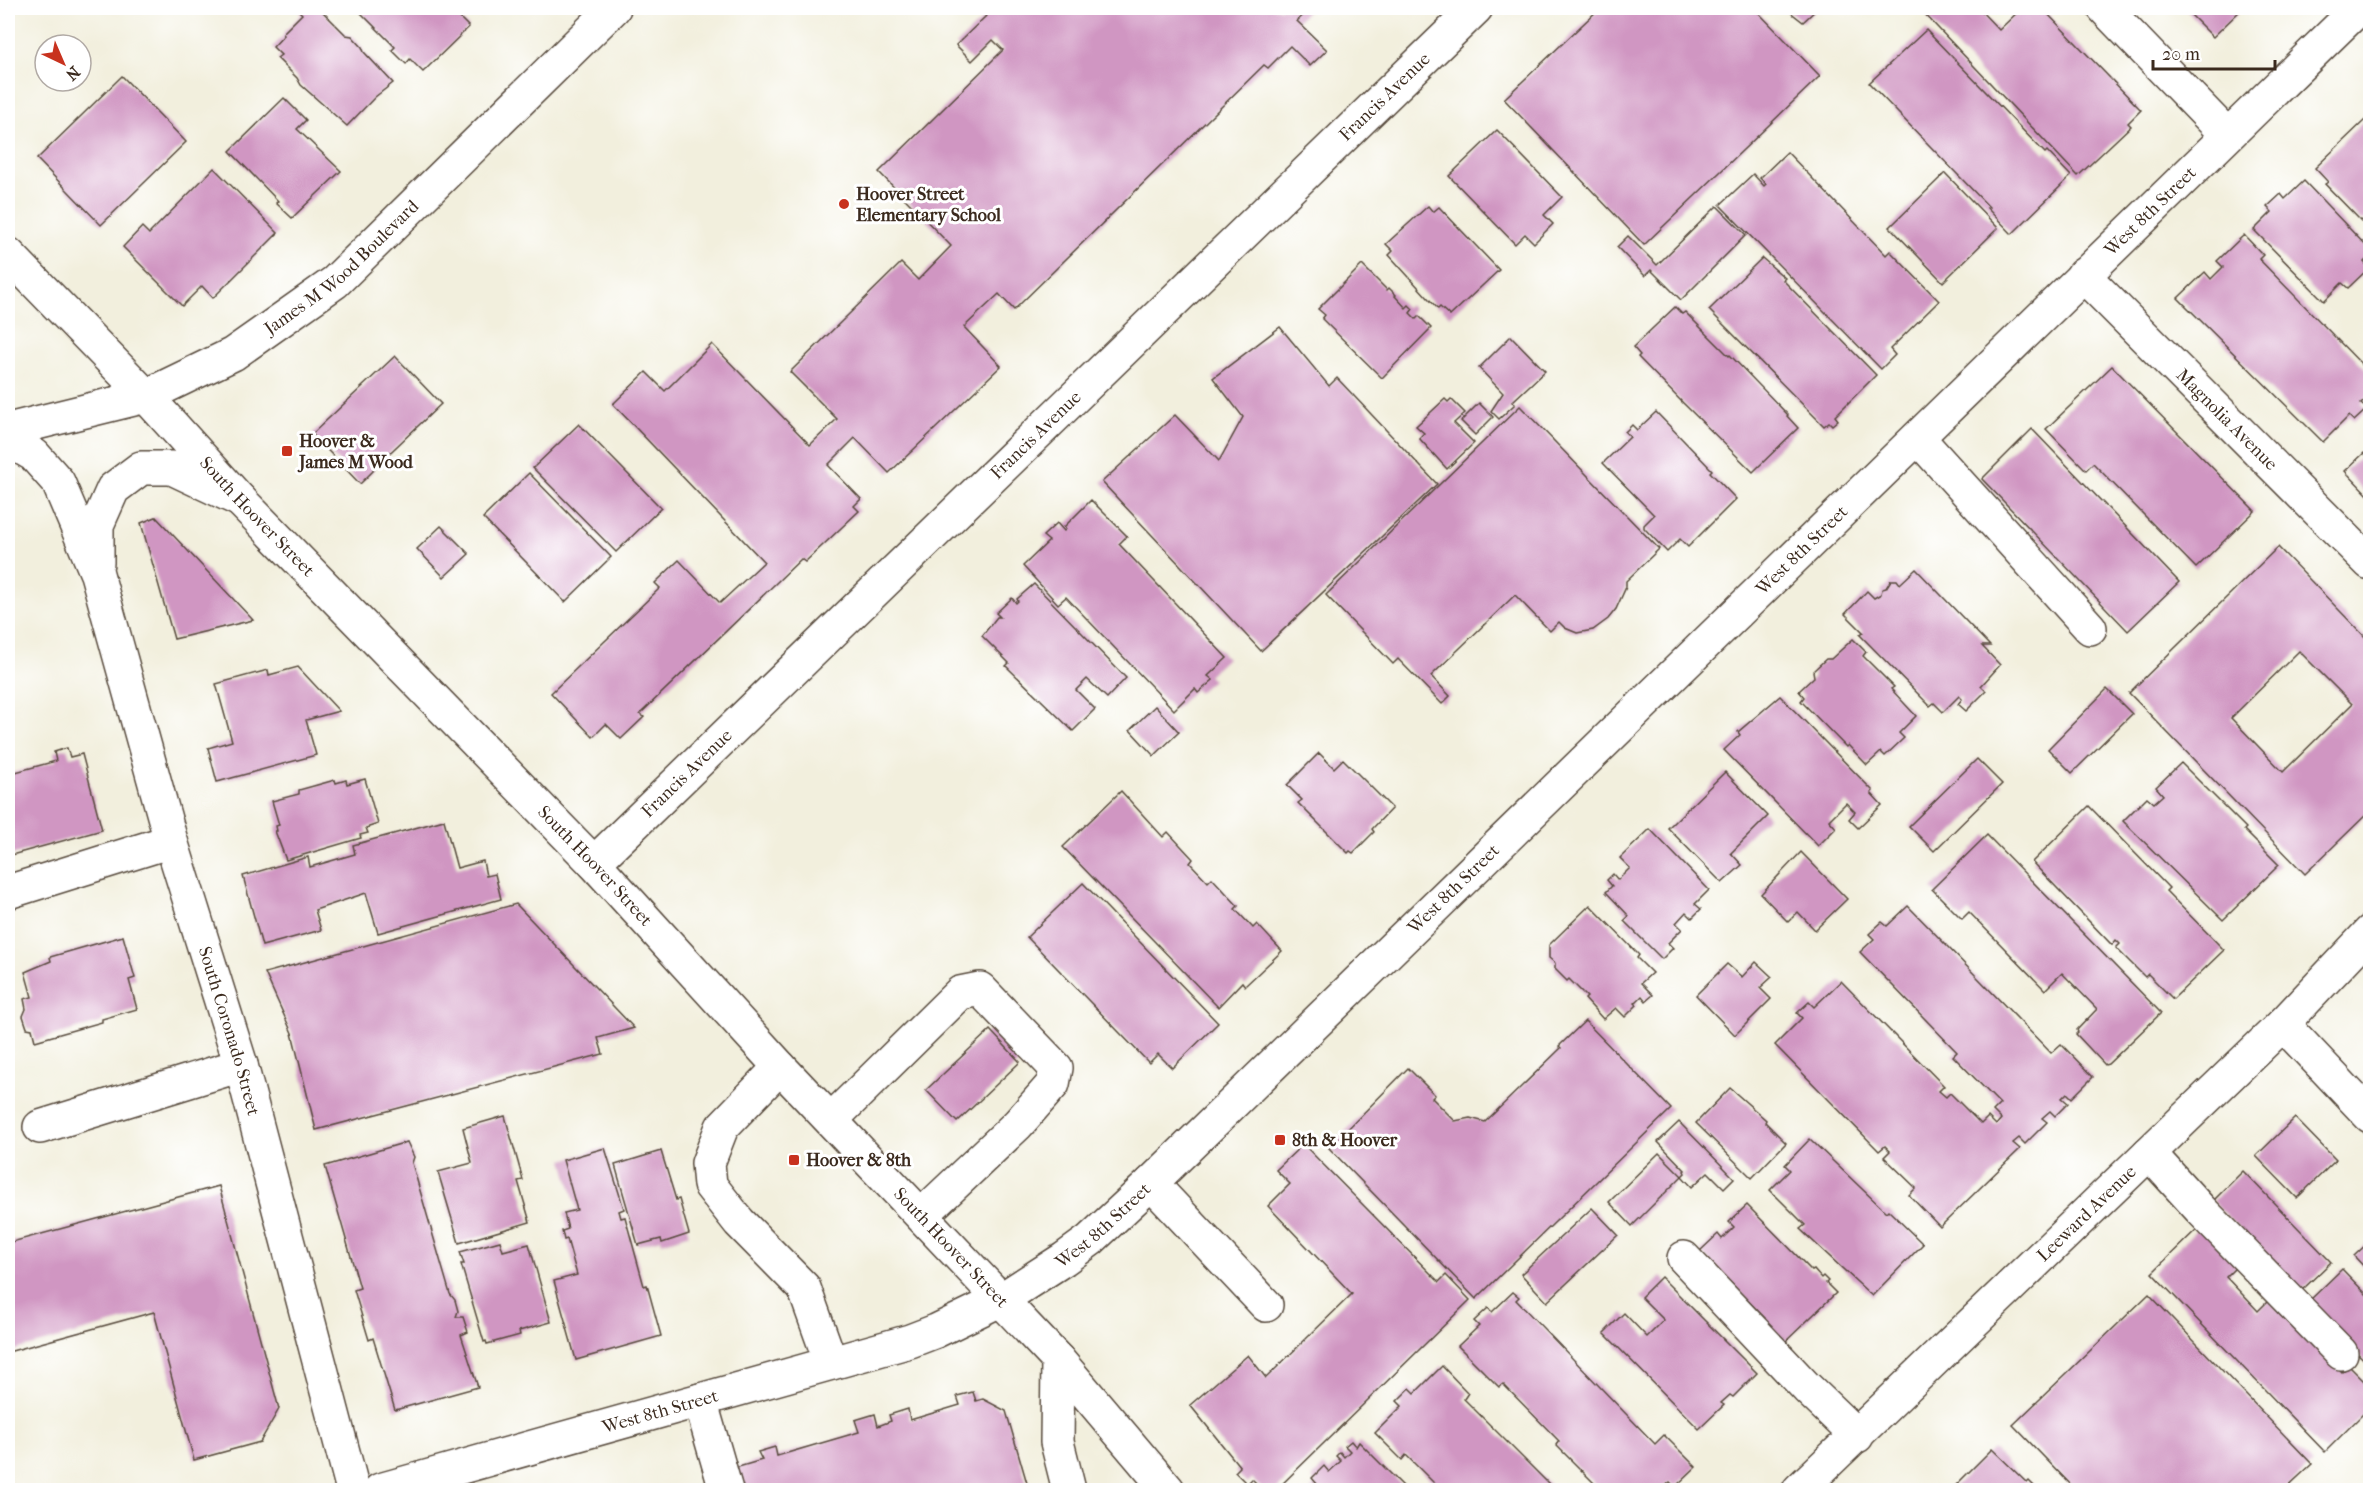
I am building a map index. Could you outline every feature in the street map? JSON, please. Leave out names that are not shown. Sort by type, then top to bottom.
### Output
[{"type":"street","name":"James M Wood Boulevard","points":[[8,430],[146,396],[233,354],[335,282],[612,8]]},
{"type":"street","points":[[2104,8],[2227,135]]},
{"type":"street","name":"West 8th Street","points":[[380,1491],[910,1341],[1002,1299],[1090,1239],[1151,1183],[2359,8]]},
{"type":"street","name":"Francis Avenue","points":[[594,863],[1467,11]]},
{"type":"street","name":"South Hoover Street","points":[[8,254],[146,396],[240,500],[594,863],[780,1067],[1058,1360],[1168,1491]]},
{"type":"street","name":"Magnolia Avenue","points":[[2084,275],[2370,563]]},
{"type":"street","points":[[1918,438],[2090,628]]},
{"type":"street","name":"South Coronado Street","points":[[8,440],[34,455],[58,482],[97,574],[171,841],[241,1065],[353,1491]]},
{"type":"street","name":"South Coronado Street","points":[[97,574],[97,525],[113,489],[141,468],[172,468],[240,500]]},
{"type":"street","points":[[8,892],[171,841]]},
{"type":"street","name":"Leeward Avenue","points":[[1799,1491],[2283,1024],[2370,932]]},
{"type":"street","points":[[831,1120],[960,993],[980,989],[1056,1068],[1053,1084],[1018,1124],[922,1215]]},
{"type":"street","points":[[2283,1024],[2370,1116]]},
{"type":"street","points":[[40,1126],[241,1065]]},
{"type":"street","points":[[780,1067],[722,1127],[708,1163],[710,1185],[739,1222],[804,1288],[831,1363]]},
{"type":"street","points":[[2149,1153],[2201,1210],[2341,1353]]},
{"type":"street","points":[[1151,1183],[1266,1305]]},
{"type":"street","points":[[1684,1258],[1807,1388],[1857,1436]]},
{"type":"street","points":[[1058,1360],[1057,1442],[1069,1491]]},
{"type":"street","points":[[700,1400],[726,1491]]},
{"type":"building","points":[[304,8],[319,8],[346,35],[352,36],[393,83],[375,97],[347,126],[301,85],[277,58],[281,55],[273,47],[302,14],[299,11]]},
{"type":"building","points":[[356,8],[442,8],[451,17],[455,13],[469,27],[423,72],[410,59],[406,64],[392,50],[395,47]]},
{"type":"building","points":[[977,8],[1311,8],[1297,21],[1327,50],[1310,66],[1290,46],[1268,68],[1264,65],[1014,310],[999,294],[964,327],[1001,366],[889,473],[855,438],[828,465],[861,499],[854,506],[859,511],[805,562],[801,559],[640,714],[644,717],[621,739],[606,724],[593,737],[551,693],[660,588],[655,583],[679,560],[720,603],[764,562],[613,404],[646,372],[665,391],[712,344],[810,445],[837,419],[790,372],[901,263],[918,280],[951,246],[879,172],[1003,50],[993,40],[972,61],[956,45],[986,16]]},
{"type":"building","points":[[1600,8],[1754,8],[1820,76],[1644,245],[1504,99]]},
{"type":"building","points":[[1785,8],[1818,8],[1803,22]]},
{"type":"building","points":[[1923,8],[1978,8],[1999,30],[2022,8],[2042,8],[2141,110],[2128,123],[2131,126],[2078,176],[1921,10]]},
{"type":"building","points":[[2184,8],[2243,8],[2213,37]]},
{"type":"building","points":[[1926,30],[2045,153],[2047,151],[2071,176],[2012,234],[1987,208],[1989,207],[1869,83]]},
{"type":"building","points":[[122,76],[186,142],[101,225],[37,159]]},
{"type":"building","points":[[284,98],[306,120],[297,129],[341,171],[292,218],[230,151]]},
{"type":"building","points":[[2365,120],[2370,126],[2370,224],[2366,219],[2362,222],[2325,184],[2328,182],[2315,168]]},
{"type":"building","points":[[1497,130],[1562,197],[1544,215],[1553,224],[1534,243],[1525,234],[1515,244],[1449,176]]},
{"type":"building","points":[[1787,152],[1886,255],[1890,251],[1939,301],[1890,349],[1895,355],[1881,369],[1720,205],[1753,174],[1764,186],[1766,184],[1760,178]]},
{"type":"building","points":[[214,168],[278,233],[213,298],[202,286],[182,306],[123,247],[142,227],[149,234]]},
{"type":"building","points":[[1945,173],[1998,228],[1943,282],[1890,227]]},
{"type":"building","points":[[2304,181],[2370,250],[2370,256],[2364,262],[2369,268],[2348,288],[2342,283],[2324,301],[2254,230],[2272,212],[2267,207],[2281,194],[2285,199]]},
{"type":"building","points":[[1428,206],[1433,212],[1439,207],[1499,270],[1450,316],[1440,307],[1438,309],[1389,255],[1393,251],[1386,244]]},
{"type":"building","points":[[1717,206],[1746,235],[1681,300],[1651,270],[1645,276],[1617,247],[1628,236],[1657,265]]},
{"type":"building","points":[[2244,235],[2263,255],[2259,259],[2370,373],[2370,395],[2361,404],[2367,409],[2354,421],[2349,416],[2323,442],[2178,298],[2205,272],[2211,279],[2223,267],[2217,261]]},
{"type":"building","points":[[1762,258],[1785,278],[1783,280],[1876,375],[1835,416],[1838,420],[1832,425],[1829,422],[1824,426],[1709,310]]},
{"type":"building","points":[[1362,265],[1387,290],[1389,288],[1406,308],[1409,305],[1413,309],[1410,313],[1416,319],[1419,316],[1431,328],[1382,378],[1322,319],[1325,315],[1318,309]]},
{"type":"building","points":[[1675,307],[1682,314],[1685,312],[1730,355],[1798,428],[1753,472],[1638,357],[1640,355],[1633,347]]},
{"type":"building","points":[[1280,327],[1329,386],[1337,378],[1437,484],[1261,651],[1102,482],[1175,415],[1219,461],[1243,417],[1213,378]]},
{"type":"building","points":[[1511,336],[1545,371],[1512,402],[1515,404],[1499,419],[1491,411],[1503,393],[1479,368]]},
{"type":"building","points":[[395,356],[441,404],[360,484],[312,434]]},
{"type":"building","points":[[2112,366],[2255,511],[2196,568],[2093,463],[2086,470],[2046,429]]},
{"type":"building","points":[[1445,399],[1448,402],[1451,399],[1465,413],[1454,423],[1474,443],[1447,469],[1419,438],[1424,433],[1416,426]]},
{"type":"building","points":[[1479,403],[1493,417],[1475,435],[1461,421]]},
{"type":"building","points":[[1520,406],[1659,549],[1626,581],[1626,587],[1616,609],[1608,619],[1593,630],[1577,633],[1565,628],[1559,622],[1550,631],[1515,595],[1431,676],[1450,696],[1442,704],[1398,659],[1393,664],[1326,595]]},
{"type":"building","points":[[1656,412],[1712,470],[1710,472],[1736,499],[1688,547],[1680,539],[1667,552],[1644,528],[1644,525],[1654,515],[1603,463],[1630,437],[1625,432],[1632,425],[1637,430]]},
{"type":"building","points":[[579,424],[661,508],[616,552],[533,468]]},
{"type":"building","points":[[2032,429],[2179,582],[2128,631],[1982,479]]},
{"type":"building","points":[[2364,453],[2367,456],[2370,453],[2370,497],[2345,471]]},
{"type":"building","points":[[529,473],[611,557],[565,602],[483,518]]},
{"type":"building","points":[[1091,500],[1127,536],[1119,544],[1227,658],[1208,676],[1213,680],[1198,693],[1195,689],[1174,710],[1066,597],[1058,604],[1023,566],[1049,541],[1043,536],[1057,523],[1064,531],[1066,529],[1064,527]]},
{"type":"building","points":[[156,517],[253,620],[174,639],[141,523]]},
{"type":"building","points":[[441,526],[469,554],[444,577],[417,549]]},
{"type":"building","points":[[2278,547],[2370,642],[2370,811],[2305,874],[2129,693]],"holes":[[[2299,651],[2352,704],[2283,772],[2231,718]]]},
{"type":"building","points":[[1916,569],[1990,646],[1982,646],[2000,665],[1981,686],[1986,691],[1966,711],[1958,704],[1962,699],[1959,696],[1943,712],[1934,703],[1930,706],[1860,635],[1863,632],[1845,614],[1867,591],[1874,598],[1881,594],[1882,589],[1886,588],[1891,580],[1897,580],[1900,584]]},
{"type":"building","points":[[1034,584],[1126,678],[1107,698],[1087,679],[1076,690],[1095,709],[1073,731],[1006,666],[1009,663],[982,636],[997,617],[1000,617],[996,613],[1012,598],[1016,603],[1017,599]]},
{"type":"building","points":[[1853,639],[1866,652],[1863,656],[1894,687],[1891,689],[1916,716],[1899,733],[1904,738],[1885,756],[1881,752],[1867,765],[1801,701],[1804,697],[1799,691],[1814,677],[1813,671],[1826,659],[1831,659]]},
{"type":"building","points":[[298,667],[339,711],[306,720],[316,755],[217,782],[208,748],[232,741],[216,684],[268,670],[269,675]]},
{"type":"building","points":[[2107,689],[2132,714],[2072,773],[2048,749]]},
{"type":"building","points":[[1780,696],[1873,791],[1871,793],[1882,805],[1858,828],[1849,819],[1855,812],[1846,803],[1829,820],[1836,828],[1818,846],[1724,750],[1740,735],[1738,732]]},
{"type":"building","points":[[1155,706],[1179,732],[1154,756],[1130,730]]},
{"type":"building","points":[[67,748],[70,757],[82,754],[102,830],[8,856],[8,774],[56,761],[54,752]]},
{"type":"building","points":[[1319,753],[1334,768],[1343,759],[1392,808],[1372,829],[1374,832],[1353,853],[1350,851],[1348,853],[1298,803],[1302,800],[1287,785]]},
{"type":"building","points":[[1977,759],[2002,784],[1934,851],[1909,826]]},
{"type":"building","points":[[2181,763],[2246,828],[2244,830],[2279,865],[2223,920],[2123,821],[2147,797],[2154,803],[2163,795],[2156,787]]},
{"type":"building","points":[[1725,772],[1768,816],[1731,853],[1742,865],[1722,883],[1668,828]]},
{"type":"building","points":[[365,779],[378,824],[366,828],[368,833],[360,835],[361,838],[286,860],[275,831],[277,831],[276,826],[279,825],[272,801],[299,794],[299,790],[335,780],[336,783],[346,780],[347,784]]},
{"type":"building","points":[[1121,791],[1163,837],[1168,832],[1193,859],[1190,863],[1208,882],[1212,878],[1238,906],[1235,909],[1253,928],[1257,924],[1282,951],[1245,986],[1242,982],[1218,1007],[1063,847]]},
{"type":"building","points":[[2089,806],[2169,888],[2166,891],[2224,950],[2173,999],[2148,974],[2145,977],[2116,948],[2120,944],[2116,940],[2112,945],[2032,862]]},
{"type":"building","points":[[444,820],[457,868],[483,861],[486,876],[495,874],[501,899],[378,933],[366,893],[315,910],[321,930],[262,946],[243,876],[308,857],[310,867],[355,854],[353,845]]},
{"type":"building","points":[[1650,829],[1709,890],[1695,904],[1701,909],[1692,918],[1686,912],[1676,923],[1682,929],[1668,943],[1673,948],[1662,959],[1624,921],[1629,916],[1606,892],[1612,886],[1607,880],[1613,874],[1618,880],[1630,868],[1620,858]]},
{"type":"building","points":[[1987,835],[2161,1013],[2108,1064],[2105,1065],[2076,1034],[2077,1030],[2097,1009],[2062,973],[2045,990],[1969,912],[1962,919],[1932,889]]},
{"type":"building","points":[[1801,852],[1847,899],[1815,930],[1798,912],[1788,922],[1761,894]]},
{"type":"building","points":[[1083,883],[1218,1023],[1172,1068],[1158,1054],[1149,1063],[1027,937]]},
{"type":"building","points":[[516,904],[634,1028],[598,1038],[603,1054],[316,1130],[292,1033],[265,973]]},
{"type":"building","points":[[1590,905],[1639,955],[1637,958],[1652,973],[1641,983],[1653,995],[1646,1001],[1642,996],[1625,1017],[1616,1008],[1603,1019],[1585,999],[1587,997],[1555,969],[1555,963],[1549,958],[1549,945]]},
{"type":"building","points":[[1908,906],[2051,1053],[2061,1044],[2093,1077],[2072,1098],[2067,1093],[2062,1098],[2068,1103],[2055,1116],[2050,1111],[2042,1118],[2047,1122],[2025,1144],[2019,1138],[2013,1143],[2020,1149],[1940,1227],[1909,1195],[1916,1188],[1884,1157],[1890,1151],[1885,1146],[1879,1151],[1775,1045],[1802,1018],[1797,1013],[1809,1002],[1814,1007],[1841,981],[1944,1086],[1939,1091],[1946,1097],[1950,1093],[1981,1124],[1988,1117],[1996,1125],[2001,1119],[1993,1111],[2000,1104],[1953,1056],[1957,1052],[1860,952],[1874,939],[1869,934],[1882,922],[1887,926]]},
{"type":"building","points":[[123,936],[135,978],[129,980],[137,1009],[102,1019],[102,1022],[35,1041],[32,1029],[27,1028],[23,1016],[26,1009],[24,999],[32,997],[25,972],[51,961],[50,957]]},
{"type":"building","points":[[1756,962],[1772,977],[1760,988],[1771,999],[1735,1035],[1696,995],[1727,964],[1742,977]]},
{"type":"building","points":[[1585,1021],[1671,1109],[1476,1299],[1329,1148],[1408,1068],[1435,1095],[1432,1098],[1455,1121],[1470,1118],[1485,1122],[1561,1048],[1559,1046]]},
{"type":"building","points":[[990,1030],[1020,1062],[957,1122],[926,1090]]},
{"type":"building","points":[[1730,1088],[1766,1120],[1765,1122],[1786,1143],[1752,1178],[1696,1123]]},
{"type":"building","points":[[505,1116],[523,1180],[518,1181],[530,1222],[459,1243],[438,1172],[472,1163],[463,1128]]},
{"type":"building","points":[[2295,1118],[2336,1160],[2297,1198],[2256,1156]]},
{"type":"building","points":[[1679,1122],[1734,1178],[1724,1188],[1708,1172],[1692,1187],[1682,1176],[1685,1170],[1658,1142]]},
{"type":"building","points":[[1810,1139],[1923,1244],[1872,1296],[1800,1229],[1805,1225],[1770,1190],[1790,1170],[1785,1165]]},
{"type":"building","points":[[407,1142],[414,1157],[412,1163],[450,1294],[455,1300],[458,1311],[456,1317],[463,1317],[468,1332],[461,1335],[478,1387],[395,1410],[373,1338],[369,1340],[354,1290],[360,1288],[325,1166]]},
{"type":"building","points":[[1303,1144],[1439,1282],[1446,1275],[1470,1300],[1276,1490],[1263,1490],[1252,1479],[1247,1484],[1235,1472],[1240,1467],[1190,1405],[1248,1355],[1266,1378],[1352,1294],[1268,1206],[1290,1184],[1276,1170]]},
{"type":"building","points":[[605,1148],[624,1209],[619,1211],[621,1218],[625,1217],[661,1336],[576,1360],[554,1281],[577,1275],[567,1239],[564,1240],[562,1231],[568,1229],[564,1213],[577,1210],[563,1160]]},
{"type":"building","points":[[661,1151],[689,1234],[662,1243],[661,1239],[638,1245],[615,1165]]},
{"type":"building","points":[[1659,1153],[1682,1176],[1632,1226],[1609,1202]]},
{"type":"building","points":[[2243,1171],[2331,1262],[2300,1292],[2213,1201]]},
{"type":"building","points":[[219,1186],[279,1409],[260,1442],[194,1460],[154,1312],[8,1352],[8,1243]]},
{"type":"building","points":[[1747,1205],[1812,1271],[1814,1270],[1821,1278],[1823,1276],[1828,1281],[1826,1283],[1836,1293],[1785,1342],[1700,1251],[1718,1234],[1722,1239],[1734,1227],[1729,1222]]},
{"type":"building","points":[[1592,1208],[1618,1235],[1547,1302],[1521,1274]]},
{"type":"building","points":[[2202,1224],[2240,1263],[2226,1277],[2258,1311],[2270,1299],[2342,1372],[2349,1366],[2370,1387],[2370,1407],[2325,1452],[2152,1273]]},
{"type":"building","points":[[500,1241],[503,1251],[529,1244],[551,1322],[519,1331],[520,1335],[487,1344],[486,1341],[484,1342],[461,1264],[464,1264],[460,1252]]},
{"type":"building","points":[[2370,1241],[2370,1273],[2354,1256]]},
{"type":"building","points":[[2342,1269],[2370,1298],[2370,1366],[2308,1302]]},
{"type":"building","points":[[1661,1277],[1757,1373],[1733,1397],[1730,1395],[1721,1403],[1724,1405],[1699,1429],[1604,1333],[1624,1313],[1647,1337],[1664,1320],[1641,1297]]},
{"type":"building","points":[[1513,1292],[1519,1297],[1516,1300],[1655,1444],[1664,1435],[1696,1467],[1675,1487],[1670,1482],[1663,1488],[1665,1490],[1601,1490],[1556,1445],[1559,1441],[1503,1384],[1499,1387],[1458,1346],[1479,1326],[1474,1321],[1488,1308],[1492,1312]]},
{"type":"building","points":[[2149,1294],[2312,1464],[2284,1490],[2076,1490],[2013,1425]]},
{"type":"building","points":[[1442,1366],[1468,1393],[1464,1399],[1555,1490],[1441,1490],[1406,1455],[1402,1460],[1375,1433],[1402,1406],[1397,1401],[1410,1388],[1415,1393]]},
{"type":"building","points":[[973,1392],[976,1401],[983,1399],[1006,1411],[1029,1490],[741,1490],[735,1468],[762,1460],[758,1452],[775,1447],[777,1456],[859,1432],[855,1420],[875,1414],[878,1426],[891,1421],[889,1415],[908,1409],[910,1420],[960,1405],[957,1396]]},
{"type":"building","points":[[1351,1441],[1356,1447],[1359,1442],[1407,1490],[1310,1490],[1317,1484],[1312,1478],[1324,1466],[1329,1472],[1341,1461],[1336,1456],[1340,1452],[1344,1457],[1350,1451],[1345,1446]]},
{"type":"building","points":[[1992,1449],[2027,1483],[2029,1481],[2038,1490],[1951,1490]]},
{"type":"place","name":"Hoover Street Elementary School","points":[[844,204]]},
{"type":"place","name":"Hoover & James M Wood","points":[[287,451]]},
{"type":"place","name":"8th & Hoover","points":[[1280,1140]]},
{"type":"place","name":"Hoover & 8th","points":[[794,1160]]}]
